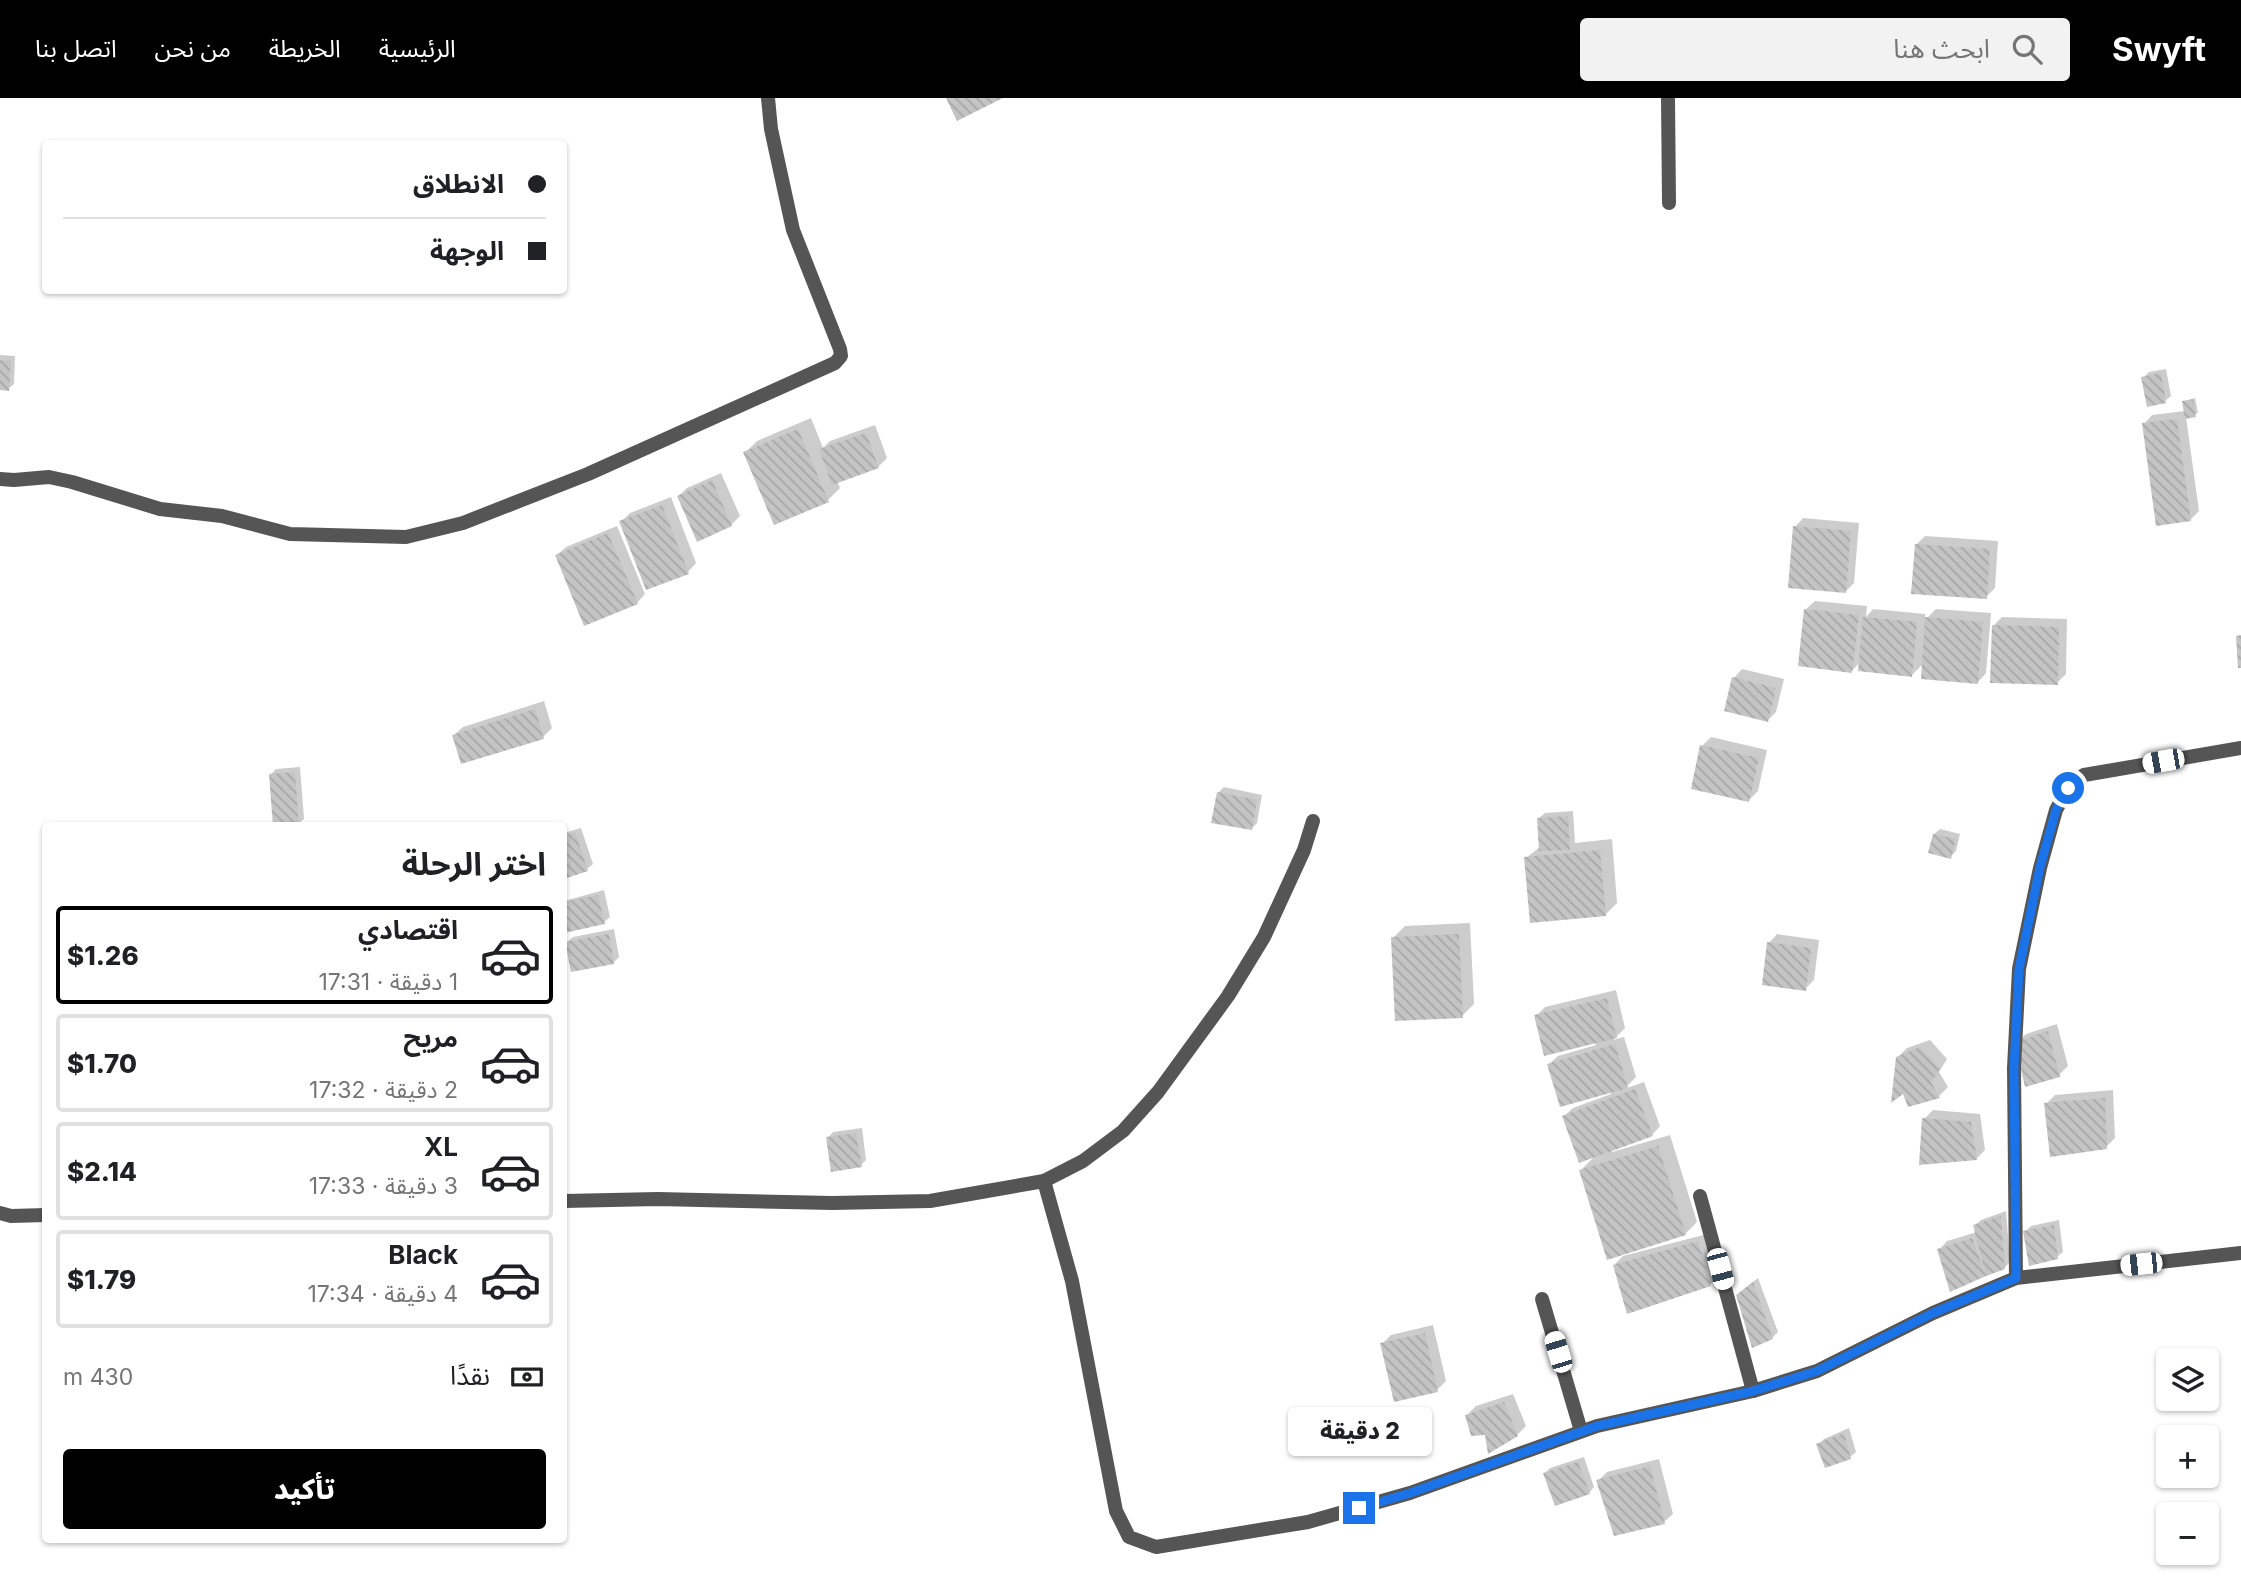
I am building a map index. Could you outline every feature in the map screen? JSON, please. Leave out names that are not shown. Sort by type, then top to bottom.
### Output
[{"type":"street","points":[[0,479],[48,477],[160,509],[222,516],[290,534],[406,537],[463,523],[588,474],[835,363],[841,356],[841,349],[793,230],[771,129],[768,98]]},
{"type":"street","points":[[1668,98],[1669,202]]},
{"type":"street","points":[[2016,1278],[2014,1068],[2019,969],[2040,867],[2056,810],[2068,788],[2084,775],[2241,748]]},
{"type":"street","points":[[567,1201],[930,1201],[1044,1181],[1083,1161],[1123,1131],[1158,1092],[1228,996],[1264,937],[1304,850],[1313,821]]},
{"type":"street","points":[[1044,1181],[1072,1282],[1116,1511],[1129,1537],[1156,1547],[1308,1522],[1410,1493],[1597,1426],[1753,1391],[1817,1371],[1933,1313],[2016,1278],[2241,1253]]},
{"type":"street","points":[[1700,1196],[1753,1391]]},
{"type":"street","points":[[0,1213],[11,1216],[42,1215]]},
{"type":"street","points":[[1542,1299],[1581,1431]]},
{"type":"building","points":[[946,98],[1003,98],[957,121]]},
{"type":"building","points":[[0,360],[11,361],[9,391],[0,390]]},
{"type":"building","points":[[2161,373],[2166,403],[2147,407],[2141,377]]},
{"type":"building","points":[[2193,399],[2196,417],[2185,419],[2182,401]]},
{"type":"building","points":[[2177,419],[2191,521],[2156,526],[2142,423]]},
{"type":"building","points":[[798,429],[829,502],[774,525],[743,452]]},
{"type":"building","points":[[866,433],[879,468],[832,485],[819,449]]},
{"type":"building","points":[[712,480],[732,526],[697,542],[677,496]]},
{"type":"building","points":[[662,505],[689,574],[646,590],[619,521]]},
{"type":"building","points":[[1793,526],[1851,531],[1846,593],[1788,588]]},
{"type":"building","points":[[608,533],[638,604],[584,626],[555,555]]},
{"type":"building","points":[[1915,544],[1990,549],[1987,599],[1911,594]]},
{"type":"building","points":[[1804,609],[1859,615],[1852,673],[1798,666]]},
{"type":"building","points":[[1863,617],[1917,622],[1912,677],[1858,671]]},
{"type":"building","points":[[1925,617],[1983,622],[1978,684],[1921,679]]},
{"type":"building","points":[[1992,625],[2059,627],[2058,685],[1990,683]]},
{"type":"building","points":[[2241,635],[2241,668],[2238,668],[2236,636]]},
{"type":"building","points":[[1732,677],[1776,688],[1768,722],[1724,711]]},
{"type":"building","points":[[535,709],[544,739],[461,764],[452,735]]},
{"type":"building","points":[[1700,745],[1759,758],[1749,802],[1691,789]]},
{"type":"building","points":[[295,772],[299,822],[273,822],[269,774]]},
{"type":"building","points":[[1217,792],[1257,800],[1252,830],[1211,823]]},
{"type":"building","points":[[1568,816],[1570,850],[1539,851],[1537,818]]},
{"type":"building","points":[[575,832],[588,871],[567,878],[567,835]]},
{"type":"building","points":[[1933,834],[1956,839],[1951,859],[1928,853]]},
{"type":"building","points":[[1600,850],[1606,916],[1530,923],[1524,857]]},
{"type":"building","points":[[598,895],[605,924],[567,932],[567,901]]},
{"type":"building","points":[[609,934],[614,964],[571,972],[567,942]]},
{"type":"building","points":[[1459,934],[1463,1018],[1395,1021],[1391,937]]},
{"type":"building","points":[[1767,942],[1811,948],[1806,991],[1762,985]]},
{"type":"building","points":[[1607,998],[1617,1038],[1544,1056],[1534,1015]]},
{"type":"building","points":[[2048,1031],[2060,1077],[2025,1087],[2015,1042]]},
{"type":"building","points":[[1615,1044],[1628,1088],[1560,1107],[1547,1064]]},
{"type":"building","points":[[1920,1047],[1940,1069],[1931,1082],[1940,1098],[1908,1107],[1903,1094],[1891,1103],[1896,1057]]},
{"type":"building","points":[[1635,1089],[1653,1136],[1579,1163],[1562,1116]]},
{"type":"building","points":[[2105,1098],[2107,1149],[2050,1157],[2044,1103]]},
{"type":"building","points":[[1922,1118],[1971,1122],[1977,1160],[1919,1165]]},
{"type":"building","points":[[856,1133],[862,1167],[831,1172],[826,1137]]},
{"type":"building","points":[[1658,1146],[1686,1235],[1607,1260],[1579,1170]]},
{"type":"building","points":[[2001,1216],[2005,1269],[1986,1276],[1973,1225]]},
{"type":"building","points":[[2054,1225],[2058,1259],[2029,1266],[2023,1231]]},
{"type":"building","points":[[1972,1238],[1986,1276],[1950,1292],[1937,1249]]},
{"type":"building","points":[[1698,1241],[1711,1286],[1627,1314],[1613,1265]]},
{"type":"building","points":[[1753,1282],[1773,1339],[1752,1348],[1736,1295]]},
{"type":"building","points":[[1425,1333],[1438,1392],[1394,1402],[1380,1343]]},
{"type":"building","points":[[1504,1402],[1518,1436],[1488,1454],[1485,1435],[1471,1436],[1465,1415]]},
{"type":"building","points":[[1844,1433],[1851,1459],[1825,1468],[1816,1444]]},
{"type":"building","points":[[1578,1462],[1590,1494],[1555,1506],[1543,1473]]},
{"type":"building","points":[[1650,1466],[1665,1524],[1614,1536],[1596,1480]]},
{"type":"route","points":[[1359,1508],[1410,1493],[1597,1426],[1753,1391],[1817,1371],[1933,1313],[2016,1278],[2014,1068],[2019,969],[2040,867],[2056,810],[2068,788]]}]
